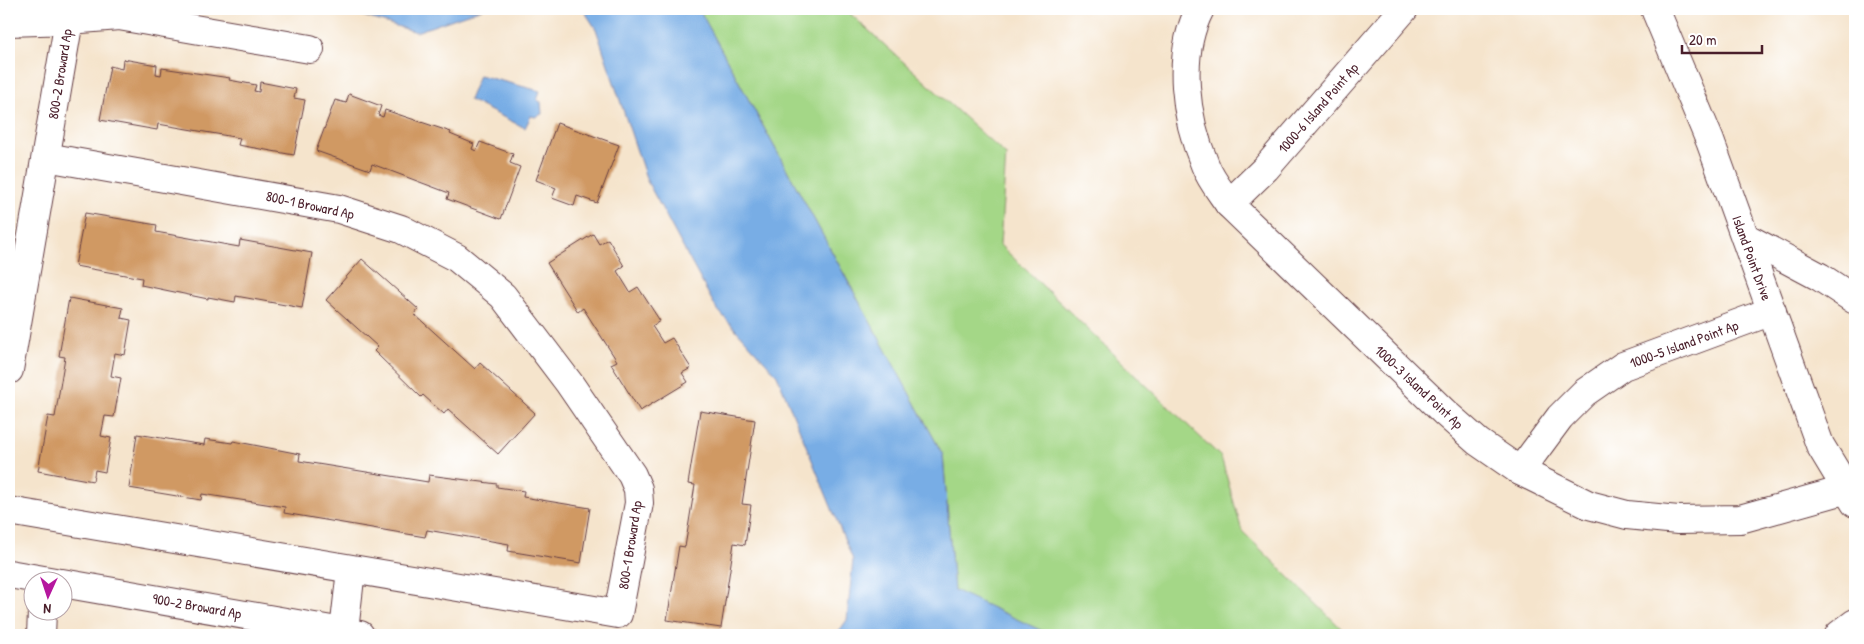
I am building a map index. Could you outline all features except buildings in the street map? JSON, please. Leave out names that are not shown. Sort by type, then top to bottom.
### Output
[{"type":"street","name":"1000-6 Island Point Ap","points":[[1229,204],[1266,168],[1404,9]]},
{"type":"street","name":"Island Point Drive","points":[[1655,9],[1710,141],[1820,445],[1852,493]]},
{"type":"street","name":"1000-3 Island Point Ap","points":[[1191,12],[1187,53],[1188,107],[1205,166],[1229,204],[1444,412],[1478,442],[1520,470],[1589,505],[1627,515],[1678,520],[1740,519],[1852,493]]},
{"type":"street","points":[[69,20],[119,16],[310,49]]},
{"type":"street","name":"800-2 Broward Ap","points":[[9,22],[69,20],[9,370]]},
{"type":"street","name":"800-1 Broward Ap","points":[[9,511],[618,614],[639,503],[638,489],[632,475],[569,383],[503,296],[457,258],[401,229],[339,208],[46,157]]},
{"type":"street","points":[[1745,238],[1820,277],[1855,300]]},
{"type":"street","name":"1000-5 Island Point Ap","points":[[1520,470],[1560,417],[1584,393],[1623,366],[1772,311]]},
{"type":"street","points":[[351,570],[352,633]]},
{"type":"street","name":"900-2 Broward Ap","points":[[9,574],[22,576]]},
{"type":"street","name":"900-2 Broward Ap","points":[[72,585],[352,633]]},
{"type":"street","points":[[40,635],[41,622]]},
{"type":"street","points":[[1839,635],[1855,623]]},
{"type":"green space","points":[[699,9],[845,9],[1006,155],[1000,245],[1221,457],[1242,531],[1348,635],[1051,635],[954,591],[943,455]]},
{"type":"water","points":[[357,9],[482,9],[416,32],[360,15]]},
{"type":"water","points":[[583,9],[699,9],[943,455],[954,590],[1051,635],[836,635],[847,620],[853,560],[777,375],[716,308],[647,181],[596,29]]},
{"type":"water","points":[[479,75],[540,91],[537,100],[541,102],[542,114],[535,117],[531,116],[525,128],[469,100]]}]
